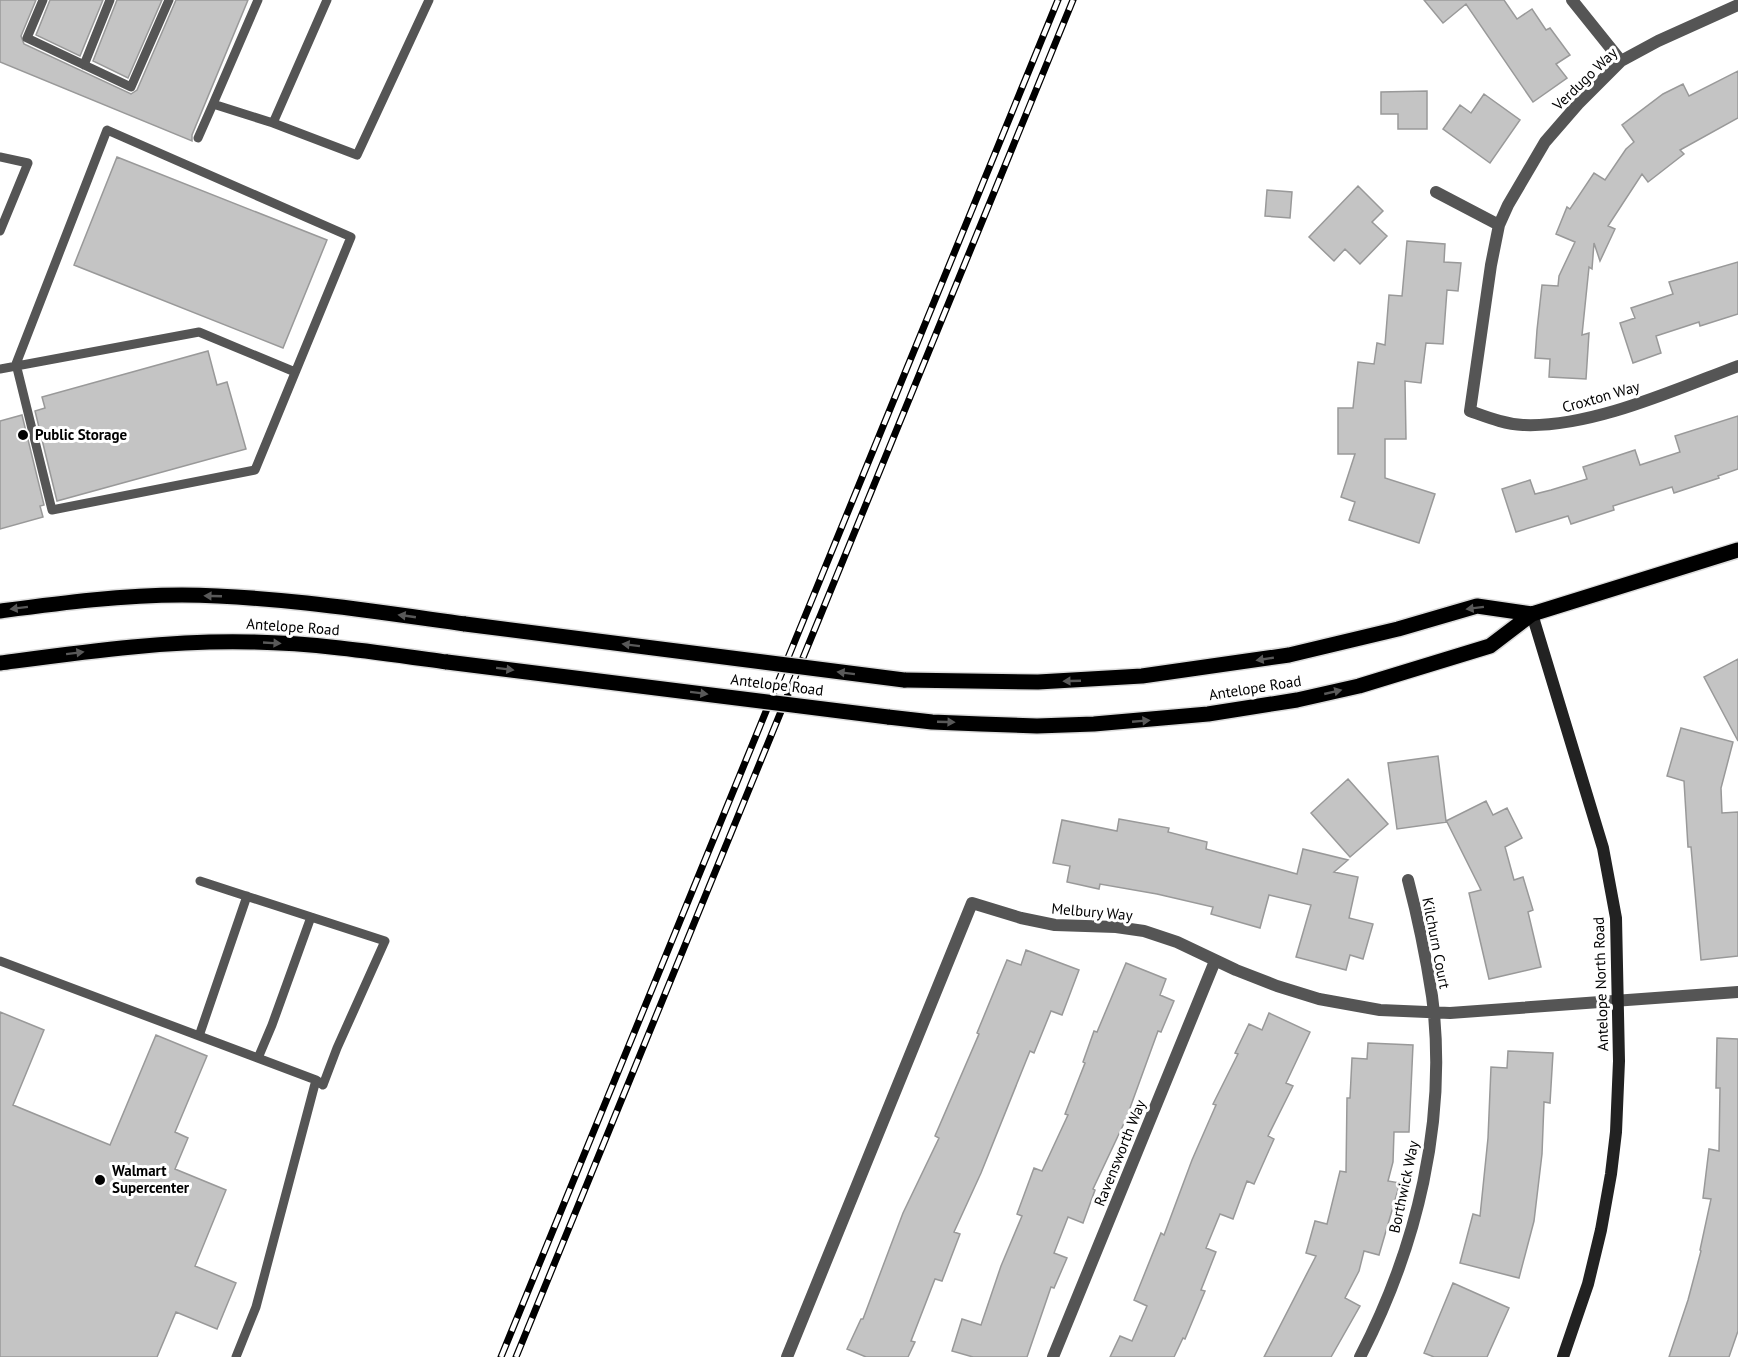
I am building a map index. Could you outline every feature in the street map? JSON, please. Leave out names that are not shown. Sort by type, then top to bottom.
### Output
[{"type":"main road","name":"Antelope Road","points":[[0,663],[184,642],[252,642],[331,646],[932,722],[1037,726],[1094,724],[1209,714],[1297,700],[1359,686],[1490,646],[1532,614],[1738,550]]},
{"type":"main road","name":"Antelope Road","points":[[0,611],[128,597],[183,595],[252,598],[339,606],[904,680],[1038,682],[1142,676],[1289,655],[1389,632],[1477,606],[1532,614]]},
{"type":"main road","name":"Antelope North Road","points":[[1532,614],[1603,848],[1616,918],[1619,1062],[1616,1132],[1611,1174],[1588,1284],[1563,1357]]},
{"type":"street","points":[[1572,0],[1621,61]]},
{"type":"street","name":"Verdugo Way","points":[[1470,411],[1499,225],[1508,204],[1545,142],[1578,104],[1621,61],[1738,4]]},
{"type":"street","points":[[1436,192],[1499,225]]},
{"type":"street","name":"Croxton Way","points":[[1470,411],[1503,422],[1521,425],[1557,425],[1591,418],[1738,366]]},
{"type":"street","name":"Kilchurn Court","points":[[1408,880],[1421,933],[1433,1013]]},
{"type":"street","name":"Melbury Way","points":[[787,1357],[972,903],[1021,918],[1055,925],[1116,927],[1144,931],[1178,942],[1215,961],[1277,986],[1320,999],[1380,1010],[1433,1013],[1738,992]]},
{"type":"street","name":"Ravensworth Way","points":[[1053,1357],[1215,961]]},
{"type":"street","name":"Borthwick Way","points":[[1360,1357],[1397,1276],[1414,1224],[1423,1182],[1434,1106],[1433,1013]]},
{"type":"lane","points":[[43,0],[27,38],[131,87],[169,0]]},
{"type":"lane","points":[[84,65],[111,0]]},
{"type":"lane","points":[[198,138],[258,0]]},
{"type":"lane","points":[[273,123],[327,0]]},
{"type":"lane","points":[[213,104],[273,123],[357,155],[429,0]]},
{"type":"lane","points":[[107,130],[351,237],[255,470],[52,510],[16,364],[107,130]]},
{"type":"lane","points":[[0,157],[28,163],[0,231]]},
{"type":"lane","points":[[0,369],[16,364],[199,332],[295,372]]},
{"type":"lane","points":[[0,961],[316,1080],[323,1085],[385,941],[200,881]]},
{"type":"lane","points":[[199,1036],[247,896]]},
{"type":"lane","points":[[258,1058],[311,917]]},
{"type":"lane","points":[[236,1357],[256,1308],[316,1080]]},
{"type":"building","points":[[0,0],[36,0],[21,36],[24,44],[131,94],[137,90],[176,0],[248,0],[192,135],[192,141],[0,62]]},
{"type":"building","points":[[50,0],[103,0],[80,56],[36,35]]},
{"type":"building","points":[[117,0],[162,0],[128,78],[93,61]]},
{"type":"building","points":[[1424,0],[1504,0],[1517,19],[1532,9],[1546,30],[1550,28],[1570,55],[1556,64],[1567,78],[1533,102],[1466,4],[1443,23]]},
{"type":"building","points":[[1738,71],[1738,118],[1680,150],[1684,154],[1648,182],[1642,174],[1608,226],[1615,229],[1600,261],[1594,243],[1592,269],[1589,267],[1582,335],[1589,333],[1586,379],[1549,377],[1550,359],[1535,358],[1537,330],[1542,285],[1558,286],[1559,276],[1575,242],[1556,234],[1567,207],[1570,209],[1594,173],[1605,180],[1626,149],[1634,142],[1622,125],[1663,94],[1683,84],[1689,96]]},
{"type":"building","points":[[1427,91],[1427,129],[1398,129],[1398,114],[1381,114],[1381,92]]},
{"type":"building","points":[[1484,94],[1520,120],[1490,163],[1443,129],[1460,105],[1471,113]]},
{"type":"building","points":[[117,157],[327,240],[283,348],[74,265]]},
{"type":"building","points":[[1358,186],[1383,211],[1372,222],[1387,236],[1360,264],[1345,249],[1334,261],[1309,237]]},
{"type":"building","points":[[1267,190],[1292,192],[1290,218],[1265,216]]},
{"type":"building","points":[[1407,241],[1445,244],[1444,262],[1461,263],[1458,291],[1447,290],[1443,344],[1426,343],[1421,383],[1405,381],[1406,439],[1385,439],[1385,478],[1435,494],[1419,543],[1349,520],[1355,502],[1341,497],[1355,454],[1338,454],[1338,408],[1353,408],[1358,362],[1374,364],[1377,343],[1385,345],[1389,295],[1402,296]]},
{"type":"building","points":[[1738,262],[1738,314],[1700,326],[1699,322],[1656,336],[1661,353],[1633,363],[1620,323],[1635,318],[1631,308],[1673,294],[1669,282]]},
{"type":"building","points":[[208,351],[217,385],[227,382],[246,449],[57,501],[35,411],[45,408],[42,397]]},
{"type":"building","points":[[22,415],[44,505],[40,506],[43,517],[0,529],[0,421]]},
{"type":"building","points":[[1738,416],[1738,469],[1674,493],[1672,487],[1613,506],[1614,510],[1571,524],[1568,516],[1516,532],[1502,489],[1530,480],[1535,494],[1551,490],[1587,479],[1583,467],[1635,450],[1640,465],[1680,452],[1675,436]]},
{"type":"building","points":[[1738,659],[1738,741],[1704,677]]},
{"type":"building","points":[[1681,728],[1733,742],[1721,788],[1722,813],[1738,812],[1738,956],[1701,960],[1691,847],[1688,847],[1684,781],[1667,776]]},
{"type":"building","points":[[1438,756],[1446,821],[1486,801],[1493,815],[1507,808],[1522,838],[1505,847],[1514,880],[1523,877],[1533,910],[1528,912],[1541,967],[1489,979],[1469,893],[1481,890],[1447,822],[1397,829],[1388,763]]},
{"type":"building","points":[[1348,779],[1388,824],[1350,857],[1311,813]]},
{"type":"building","points":[[1119,819],[1169,828],[1168,832],[1207,842],[1206,849],[1297,874],[1303,849],[1348,860],[1334,872],[1358,877],[1349,918],[1373,924],[1363,959],[1350,955],[1346,970],[1296,957],[1311,905],[1269,895],[1260,928],[1211,914],[1213,907],[1100,884],[1099,889],[1067,882],[1070,866],[1053,863],[1062,820],[1117,831]]},
{"type":"building","points":[[1026,950],[1079,970],[1062,1015],[1051,1011],[1034,1053],[1030,1051],[981,1173],[954,1232],[960,1234],[942,1281],[935,1279],[911,1341],[915,1342],[908,1357],[866,1357],[847,1349],[863,1319],[903,1213],[939,1138],[935,1136],[979,1034],[977,1033],[1007,960],[1021,965]]},
{"type":"building","points":[[1126,963],[1166,979],[1160,995],[1174,1001],[1161,1032],[1158,1031],[1126,1119],[1093,1189],[1095,1190],[1083,1223],[1068,1217],[1054,1253],[1067,1258],[1054,1288],[1051,1287],[1027,1357],[973,1357],[952,1351],[962,1319],[981,1325],[1001,1266],[1022,1216],[1017,1214],[1034,1168],[1042,1171],[1068,1115],[1065,1114],[1085,1063],[1083,1062],[1094,1031],[1097,1032]]},
{"type":"building","name":"Walmart Supercenter","points":[[0,1012],[44,1030],[13,1105],[110,1145],[156,1035],[207,1056],[175,1132],[188,1138],[175,1169],[226,1190],[195,1266],[236,1283],[217,1329],[176,1312],[157,1357],[0,1357]]},
{"type":"building","points":[[1269,1013],[1310,1032],[1286,1083],[1293,1086],[1268,1136],[1274,1139],[1254,1184],[1247,1181],[1233,1219],[1220,1214],[1206,1248],[1216,1252],[1201,1290],[1205,1291],[1185,1339],[1183,1338],[1174,1357],[1110,1357],[1120,1336],[1132,1341],[1147,1306],[1134,1300],[1161,1233],[1164,1235],[1192,1160],[1216,1105],[1213,1104],[1238,1054],[1235,1053],[1249,1024],[1262,1030]]},
{"type":"building","points":[[1717,1038],[1738,1039],[1738,1331],[1729,1357],[1669,1357],[1688,1300],[1711,1199],[1703,1198],[1709,1149],[1719,1151],[1720,1088],[1716,1088]]},
{"type":"building","points":[[1368,1043],[1413,1045],[1409,1132],[1394,1132],[1393,1162],[1388,1181],[1400,1183],[1379,1255],[1364,1251],[1359,1271],[1345,1298],[1360,1306],[1331,1357],[1264,1357],[1316,1256],[1306,1253],[1315,1221],[1327,1224],[1340,1171],[1346,1172],[1347,1098],[1350,1098],[1352,1058],[1367,1059]]},
{"type":"building","points":[[1508,1051],[1553,1053],[1550,1103],[1544,1102],[1542,1154],[1534,1221],[1519,1278],[1460,1263],[1473,1214],[1480,1216],[1488,1138],[1491,1067],[1507,1068]]},
{"type":"building","points":[[1453,1283],[1509,1308],[1487,1357],[1434,1357],[1424,1353]]},
{"type":"railway","points":[[501,1357],[1058,0]]},
{"type":"railway","points":[[516,1357],[1073,0]]},
{"type":"place","name":"Public Storage","points":[[23,435]]},
{"type":"place","name":"Walmart Supercenter","points":[[100,1180]]}]
